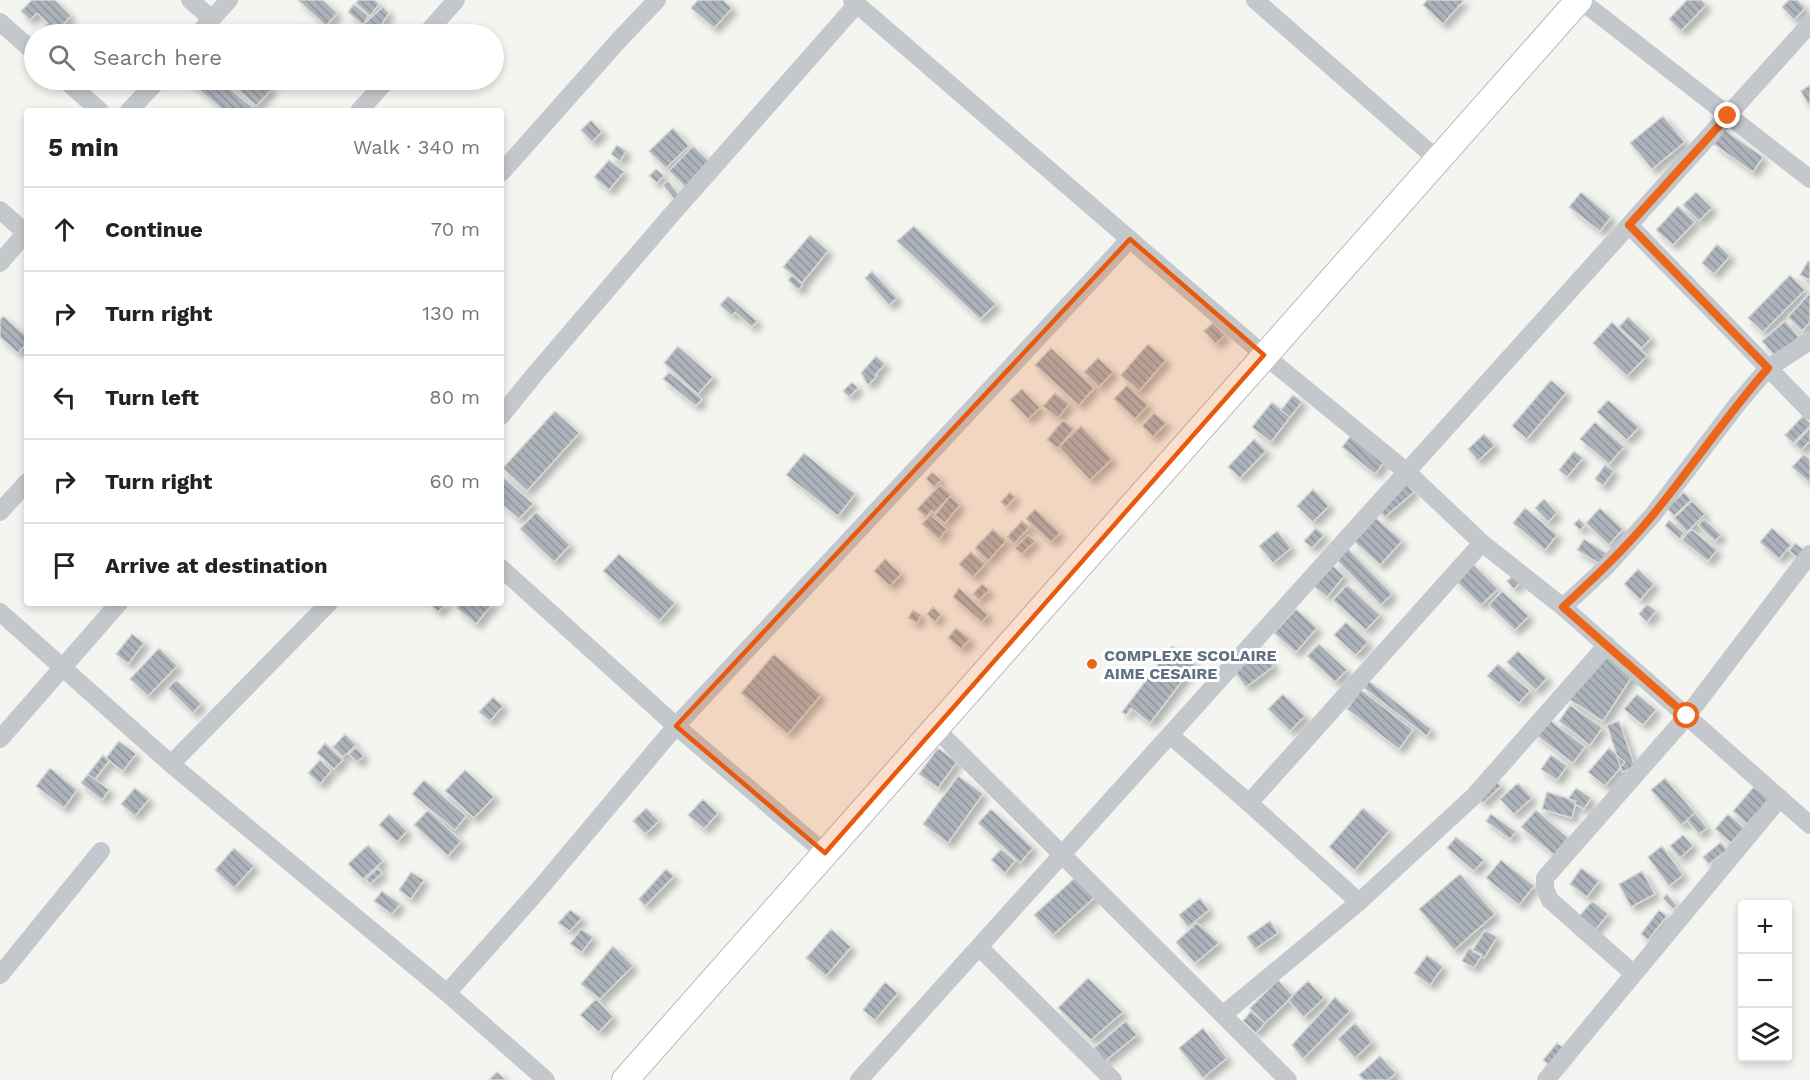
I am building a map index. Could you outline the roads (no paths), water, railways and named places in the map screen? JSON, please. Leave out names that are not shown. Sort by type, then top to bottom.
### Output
[{"type":"main road","points":[[625,1080],[1580,0]]},
{"type":"street","points":[[190,0],[212,19]]},
{"type":"street","points":[[207,24],[229,0]]},
{"type":"street","points":[[435,24],[456,0]]},
{"type":"street","points":[[504,170],[657,0]]},
{"type":"street","points":[[1255,0],[1438,160]]},
{"type":"street","points":[[1580,0],[1810,179]]},
{"type":"street","points":[[504,412],[534,374],[854,2],[1264,355],[1407,472],[1482,543],[1563,607],[1810,825]]},
{"type":"street","points":[[0,22],[24,43]]},
{"type":"street","points":[[859,1080],[1810,24]]},
{"type":"street","points":[[76,90],[97,108]]},
{"type":"street","points":[[132,108],[149,90]]},
{"type":"street","points":[[362,108],[378,90]]},
{"type":"street","points":[[0,210],[24,230]]},
{"type":"street","points":[[1629,225],[1810,411]]},
{"type":"street","points":[[0,262],[24,234]]},
{"type":"street","points":[[447,993],[536,893],[676,726],[1130,239]]},
{"type":"street","points":[[1563,607],[1605,568],[1652,516],[1739,402],[1768,368],[1810,341]]},
{"type":"street","points":[[0,512],[24,485]]},
{"type":"street","points":[[1249,803],[1482,543]]},
{"type":"street","points":[[1634,974],[1550,900],[1545,889],[1545,878],[1687,716],[1810,554]]},
{"type":"street","points":[[504,571],[676,726],[825,853]]},
{"type":"street","points":[[0,739],[116,606]]},
{"type":"street","points":[[171,764],[326,606]]},
{"type":"street","points":[[0,612],[171,764],[447,993],[546,1080]]},
{"type":"street","points":[[1224,1014],[1359,902],[1474,796],[1607,645]]},
{"type":"street","points":[[935,729],[1288,1080]]},
{"type":"street","points":[[1170,735],[1359,902]]},
{"type":"street","points":[[1546,1080],[1780,798]]},
{"type":"street","points":[[0,975],[101,851]]},
{"type":"street","points":[[979,947],[1113,1080]]},
{"type":"place","name":"COMPLEXE SCOLAIRE AIME CESAIRE","points":[[1092,664]]}]
